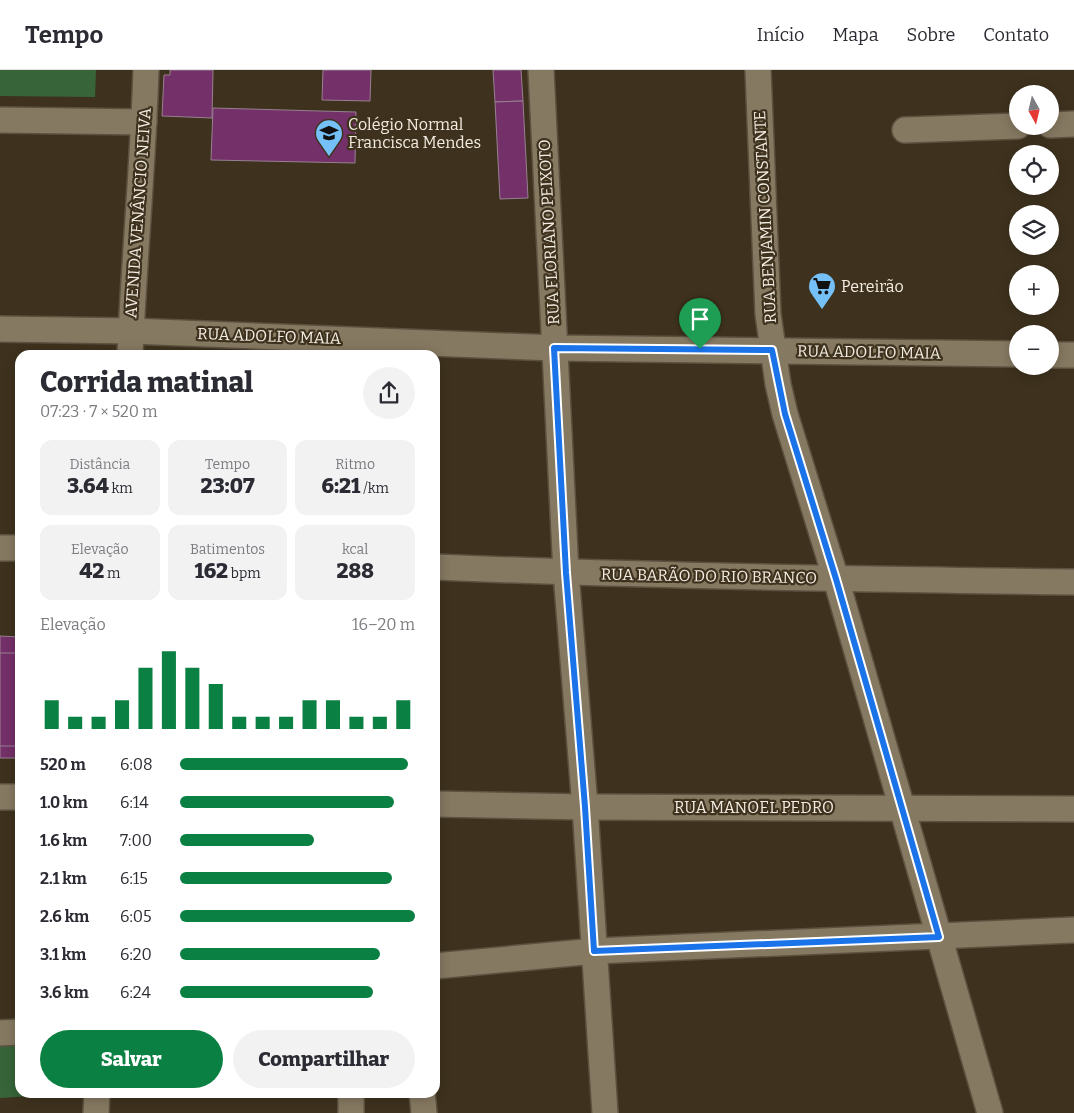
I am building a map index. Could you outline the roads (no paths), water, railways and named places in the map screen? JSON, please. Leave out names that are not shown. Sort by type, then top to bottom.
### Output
[{"type":"street","name":"AVENIDA VENÂNCIO NEIVA","points":[[130,343],[146,70]]},
{"type":"street","name":"RUA FLORIANO PEIXOTO","points":[[541,70],[566,573],[585,807],[605,1113]]},
{"type":"street","name":"RUA BENJAMIN CONSTANTE","points":[[758,70],[768,314],[772,350],[785,414],[836,579],[990,1113]]},
{"type":"street","points":[[0,120],[144,122]]},
{"type":"street","points":[[1059,125],[1074,124]]},
{"type":"street","points":[[905,130],[1009,126]]},
{"type":"street","name":"RUA ADOLFO MAIA","points":[[0,330],[130,343],[1009,354]]},
{"type":"street","points":[[1059,355],[1074,355]]},
{"type":"street","points":[[0,548],[15,548]]},
{"type":"street","name":"RUA BARÃO DO RIO BRANCO","points":[[440,567],[566,573],[1074,582]]},
{"type":"street","points":[[0,796],[15,797]]},
{"type":"street","name":"RUA MANOEL PEDRO","points":[[440,804],[585,807],[1074,808]]},
{"type":"street","points":[[440,966],[594,951],[1074,930]]},
{"type":"street","points":[[0,1033],[15,1032]]},
{"type":"street","points":[[96,1113],[97,1098]]},
{"type":"street","points":[[351,1098],[351,1113]]},
{"type":"street","points":[[423,1098],[424,1113]]},
{"type":"place","name":"Colégio Normal Francisca Mendes","points":[[329,157]]},
{"type":"place","name":"Pereirão","points":[[822,310]]}]
